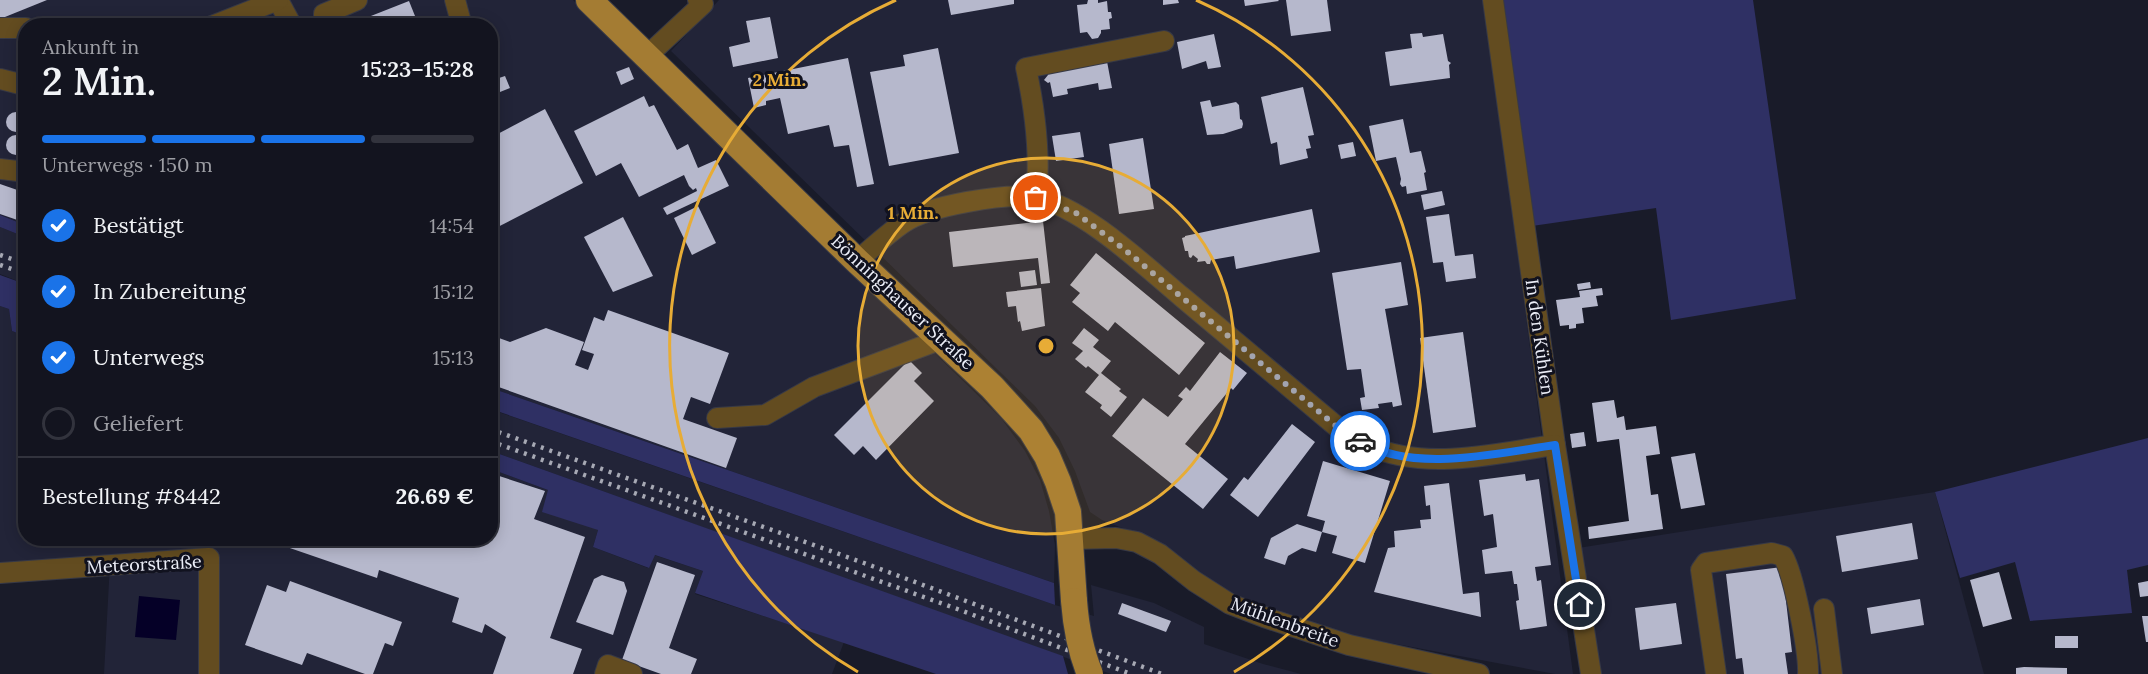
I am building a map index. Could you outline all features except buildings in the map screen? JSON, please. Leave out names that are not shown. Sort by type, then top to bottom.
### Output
[{"type":"main road","name":"Bönninghauser Straße","points":[[589,0],[857,261],[992,387],[1031,430],[1047,456],[1068,512],[1078,636],[1090,674]]},
{"type":"street","points":[[232,18],[278,0],[288,18]]},
{"type":"street","points":[[324,18],[324,14],[357,0]]},
{"type":"street","points":[[455,0],[460,18]]},
{"type":"street","name":"In den Kühlen","points":[[1493,0],[1555,445],[1591,674]]},
{"type":"street","points":[[647,56],[703,1]]},
{"type":"street","points":[[0,28],[18,28]]},
{"type":"street","points":[[1036,198],[1038,182],[1036,133],[1033,100],[1026,68],[1164,41]]},
{"type":"street","points":[[0,79],[18,84]]},
{"type":"street","points":[[0,169],[18,171]]},
{"type":"street","points":[[857,261],[903,222],[921,213],[1007,196],[1036,198],[1076,213],[1124,249],[1336,426],[1368,446],[1401,455],[1431,459],[1462,458],[1555,445]]},
{"type":"street","points":[[717,418],[765,415],[814,387],[942,339]]},
{"type":"street","name":"Mühlenbreite","points":[[1071,539],[1116,538],[1137,542],[1160,554],[1194,581],[1230,603],[1264,617],[1349,645],[1479,674]]},
{"type":"street","points":[[1716,674],[1701,570],[1706,563],[1772,553],[1782,556],[1789,567],[1808,674]]},
{"type":"street","name":"Meteorstraße","points":[[0,573],[210,558],[209,674]]},
{"type":"street","points":[[1824,609],[1832,674]]},
{"type":"street","points":[[605,674],[608,666],[632,674]]},
{"type":"shaded area","points":[[0,0],[573,0],[1001,418],[1025,451],[1040,480],[1055,545],[1054,583],[498,390],[498,18],[18,18],[18,222],[0,215]]},
{"type":"shaded area","points":[[719,0],[1484,0],[1573,674],[1555,674],[1343,634],[1262,608],[1218,587],[1155,541],[1102,520],[1090,512],[1075,471],[1059,438],[1035,406],[671,51]]},
{"type":"shaded area","points":[[1502,0],[1753,0],[1796,299],[1671,320],[1656,208],[1532,226]]},
{"type":"shaded area","points":[[0,215],[18,222],[18,234],[0,227]]},
{"type":"shaded area","points":[[0,227],[18,234],[18,281],[0,274]]},
{"type":"shaded area","points":[[0,275],[18,281],[18,333],[12,331],[9,309],[0,306]]},
{"type":"shaded area","points":[[0,306],[9,309],[12,331],[18,333],[18,546],[498,546],[498,472],[548,490],[598,530],[593,547],[648,568],[654,555],[703,571],[695,594],[844,642],[832,674],[104,674],[110,563],[0,570]]},
{"type":"shaded area","points":[[498,390],[1054,583],[1055,605],[498,411]]},
{"type":"shaded area","points":[[498,412],[1055,605],[1094,616],[1091,585],[1154,603],[1204,627],[1204,644],[1301,674],[1111,674],[498,454]]},
{"type":"shaded area","points":[[2148,438],[2148,565],[2127,570],[2132,613],[2030,621],[2015,562],[1960,578],[1935,492]]},
{"type":"shaded area","points":[[498,454],[1063,656],[1068,674],[936,674],[695,593],[703,571],[655,555],[649,568],[593,547],[598,530],[542,512],[548,490],[498,472]]},
{"type":"shaded area","points":[[1935,492],[1984,674],[1601,674],[1578,548]]},
{"type":"shaded area","points":[[139,596],[180,600],[176,640],[135,637]]},
{"type":"railway","points":[[0,255],[18,261]]},
{"type":"railway","points":[[0,265],[18,271]]},
{"type":"railway","points":[[498,432],[864,563],[1162,674]]},
{"type":"railway","points":[[498,444],[1131,674]]},
{"type":"way so far","points":[[1036,198],[1076,213],[1124,249],[1336,426],[1360,441]]},
{"type":"route","points":[[1360,441],[1368,446],[1401,455],[1431,459],[1462,458],[1555,445],[1580,605]]}]
